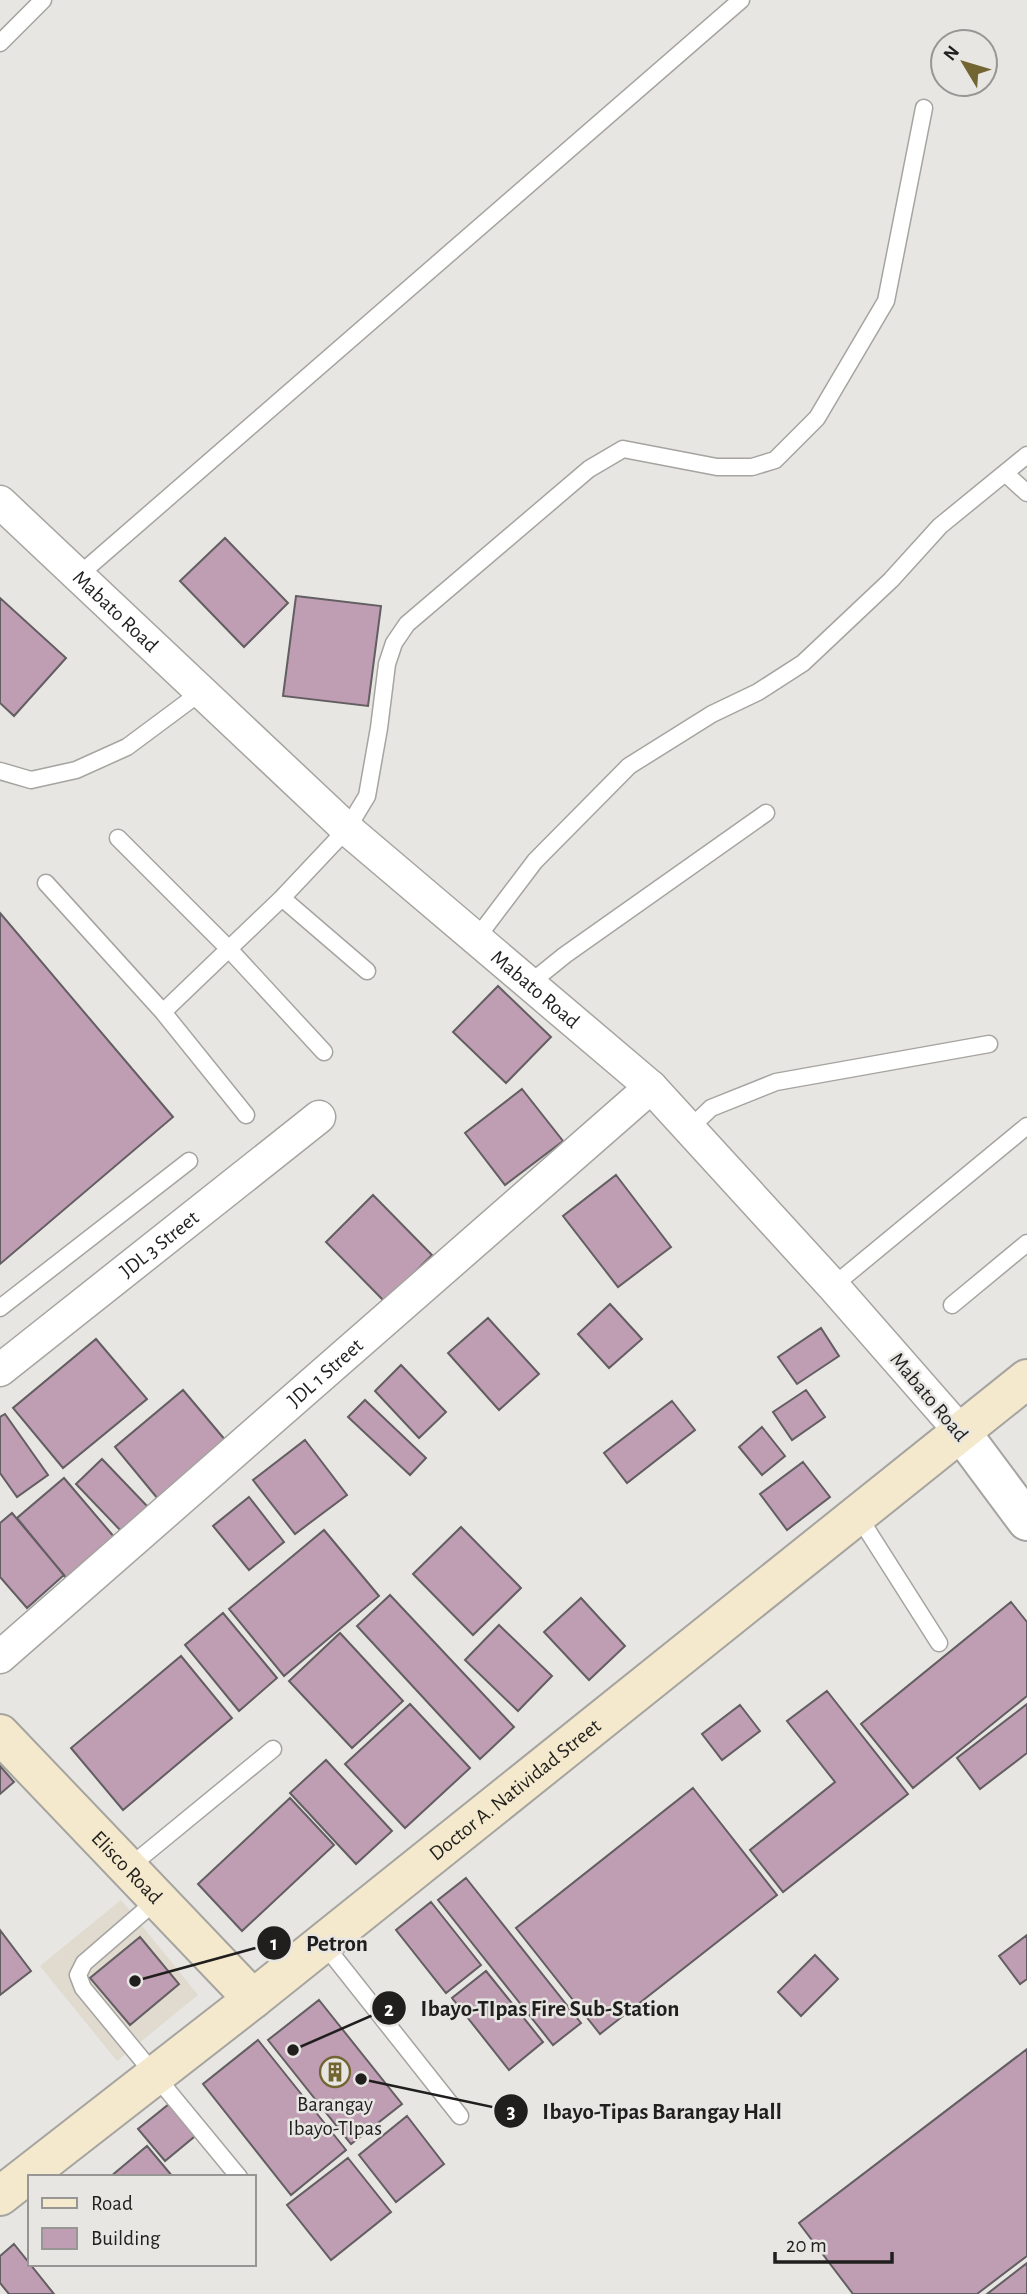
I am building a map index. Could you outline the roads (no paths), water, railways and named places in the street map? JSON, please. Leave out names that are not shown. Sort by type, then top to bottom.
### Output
[{"type":"main road","name":"Doctor A. Natividad Street","points":[[0,2196],[253,1999],[1027,1379]]},
{"type":"main road","name":"Elisco Road","points":[[0,1734],[253,1999]]},
{"type":"street","name":"Mabato Road","points":[[0,502],[347,830],[651,1087],[833,1286],[960,1431],[1027,1521]]},
{"type":"street","name":"JDL 1 Street","points":[[0,1657],[651,1087]]},
{"type":"street","name":"JDL 3 Street","points":[[0,1370],[318,1117]]},
{"type":"lane","points":[[0,43],[43,0]]},
{"type":"lane","points":[[79,575],[741,0]]},
{"type":"lane","points":[[163,1012],[282,898],[347,830],[368,796],[387,664],[394,643],[407,624],[589,469],[623,449],[717,467],[752,467],[775,460],[817,418],[886,301],[925,108]]},
{"type":"lane","points":[[476,939],[535,861],[629,766],[712,714],[758,692],[803,663],[891,580],[940,526],[1027,455]]},
{"type":"lane","points":[[1005,473],[1027,493]]},
{"type":"lane","points":[[0,771],[31,780],[76,770],[127,747],[201,692]]},
{"type":"lane","points":[[529,984],[565,955],[766,813]]},
{"type":"lane","points":[[118,838],[228,947],[324,1052]]},
{"type":"lane","points":[[46,883],[163,1012],[246,1115]]},
{"type":"lane","points":[[282,898],[367,971]]},
{"type":"lane","points":[[689,1129],[711,1108],[775,1082],[989,1044]]},
{"type":"lane","points":[[833,1286],[1027,1126]]},
{"type":"lane","points":[[0,1308],[189,1161]]},
{"type":"lane","points":[[952,1305],[1027,1243]]},
{"type":"lane","points":[[857,1514],[939,1643]]},
{"type":"lane","points":[[128,1868],[273,1749]]},
{"type":"lane","points":[[158,1899],[84,1964],[78,1975],[83,1988],[237,2175]]},
{"type":"lane","points":[[323,1943],[460,2116]]},
{"type":"place","name":"Petron","points":[[135,1981]]},
{"type":"place","name":"Ibayo-TIpas Fire Sub-Station","points":[[293,2050]]},
{"type":"place","name":"Barangay Ibayo-TIpas","points":[[335,2072]]},
{"type":"place","name":"Ibayo-Tipas Barangay Hall","points":[[361,2079]]}]
